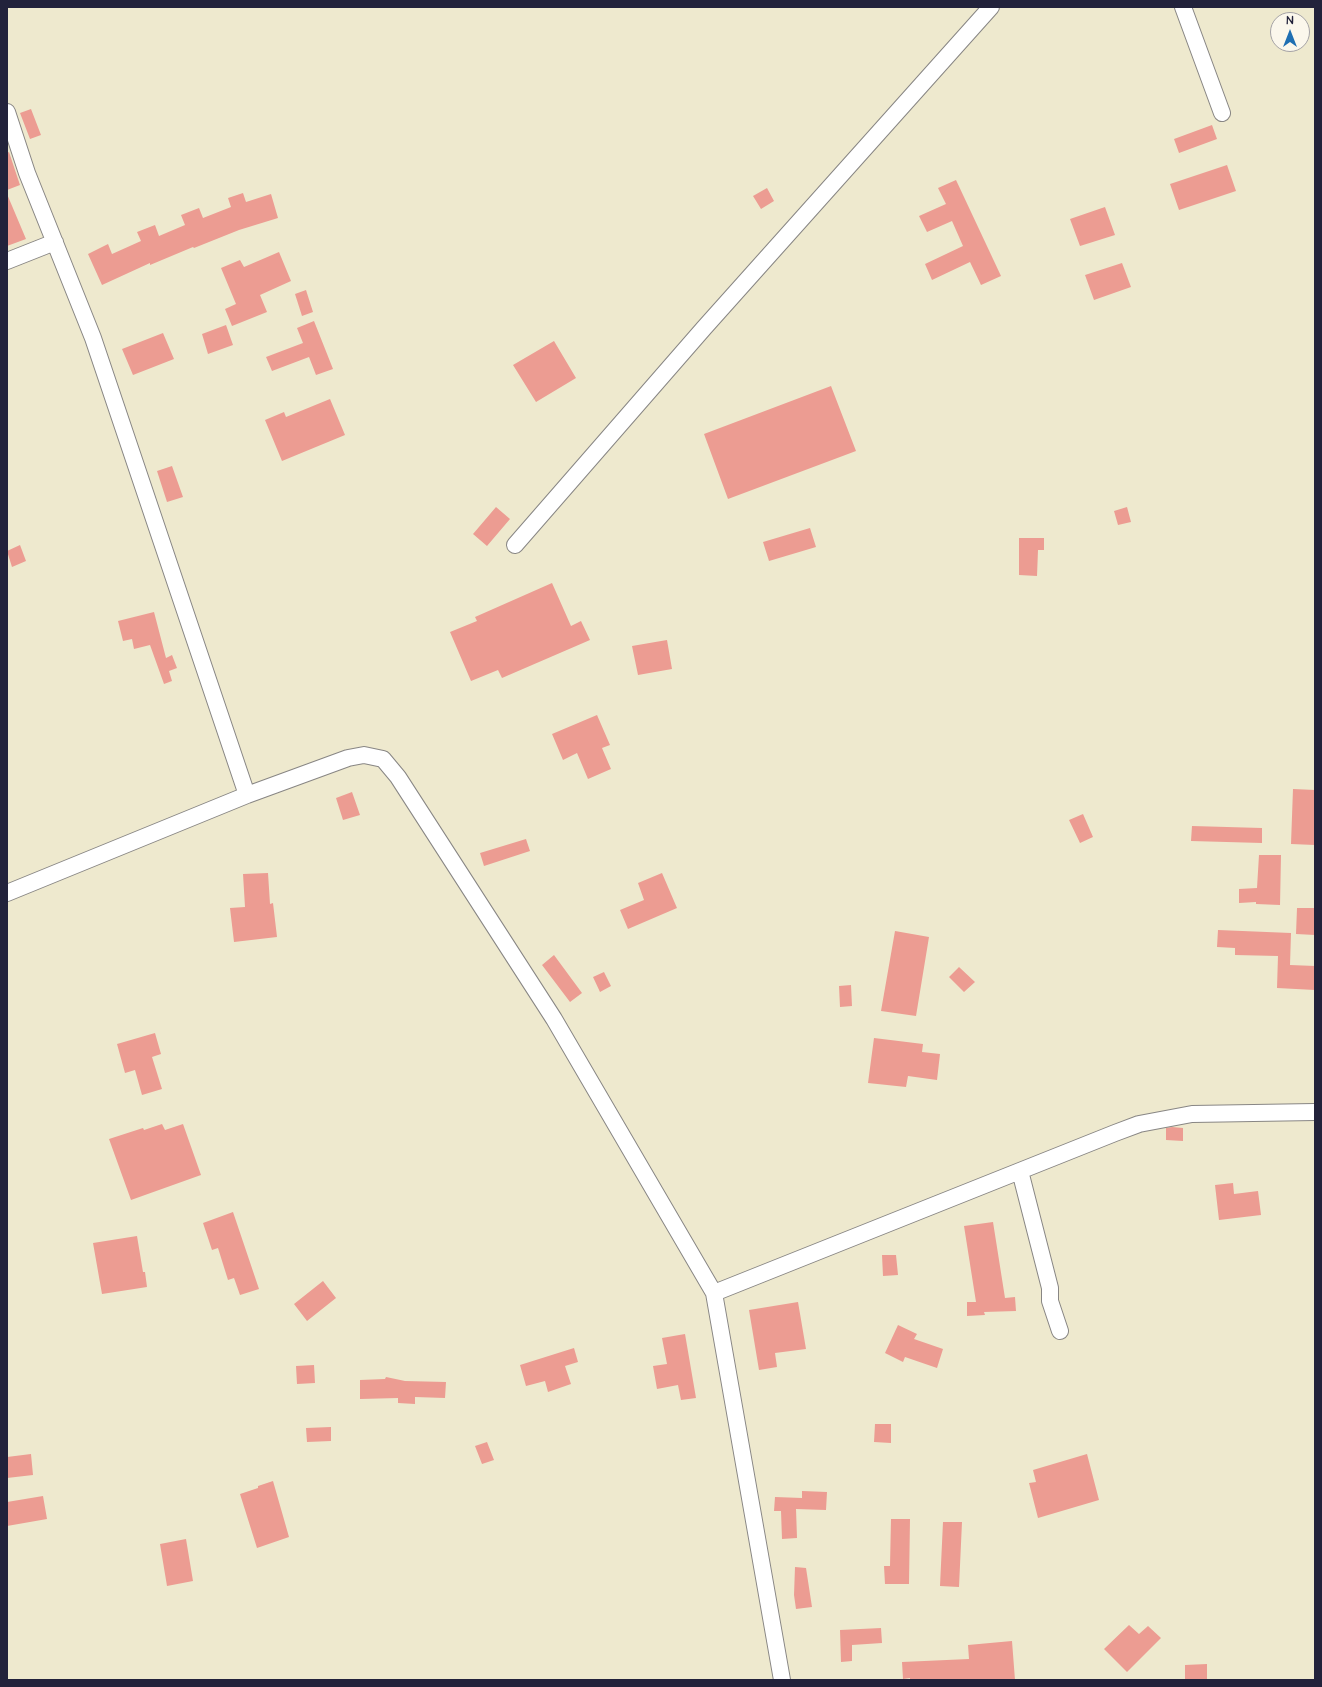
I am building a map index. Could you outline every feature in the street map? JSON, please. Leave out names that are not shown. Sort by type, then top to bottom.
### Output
[{"type":"street","points":[[515,546],[704,328],[991,7]]},
{"type":"street","points":[[1183,7],[1222,112]]},
{"type":"street","points":[[7,112],[27,173],[93,338],[247,795]]},
{"type":"street","points":[[7,261],[55,242]]},
{"type":"street","points":[[7,893],[247,795],[348,758],[364,755],[383,759],[398,777],[554,1019],[714,1294],[782,1680]]},
{"type":"street","points":[[714,1294],[1138,1124],[1163,1118],[1192,1114],[1315,1112]]},
{"type":"street","points":[[1020,1171],[1050,1288],[1050,1302],[1060,1332]]},
{"type":"building","points":[[31,109],[41,135],[30,139],[20,113]]},
{"type":"building","points":[[1212,125],[1217,139],[1179,153],[1174,139]]},
{"type":"building","points":[[9,152],[20,185],[7,190],[7,153]]},
{"type":"building","points":[[1227,165],[1236,191],[1179,210],[1170,184]]},
{"type":"building","points":[[956,180],[1001,276],[981,285],[970,262],[932,280],[925,264],[963,246],[952,221],[927,232],[919,216],[946,204],[938,188]]},
{"type":"building","points":[[767,188],[774,201],[761,209],[753,196]]},
{"type":"building","points":[[243,193],[246,202],[271,194],[278,218],[239,230],[150,265],[150,263],[102,285],[88,254],[108,244],[112,254],[141,241],[137,232],[155,225],[159,236],[185,225],[181,215],[199,208],[203,218],[231,207],[228,198]]},
{"type":"building","points":[[7,194],[26,239],[7,246]]},
{"type":"building","points":[[1105,207],[1115,235],[1080,246],[1070,219]]},
{"type":"building","points":[[279,252],[291,281],[260,295],[267,312],[232,326],[225,309],[236,304],[221,268],[240,260],[244,267]]},
{"type":"building","points":[[1122,263],[1131,287],[1094,300],[1085,275]]},
{"type":"building","points":[[306,290],[313,312],[302,316],[295,294]]},
{"type":"building","points":[[314,321],[333,369],[316,375],[309,357],[272,371],[266,357],[303,343],[297,328]]},
{"type":"building","points":[[226,325],[233,345],[208,354],[202,334]]},
{"type":"building","points":[[163,333],[174,359],[133,375],[122,349]]},
{"type":"building","points":[[554,341],[576,378],[536,402],[513,365]]},
{"type":"building","points":[[831,386],[856,451],[728,499],[704,434]]},
{"type":"building","points":[[330,399],[345,435],[282,461],[265,420],[284,412],[286,417]]},
{"type":"building","points":[[172,466],[183,497],[167,502],[157,471]]},
{"type":"building","points":[[496,507],[510,519],[487,546],[473,534]]},
{"type":"building","points":[[1127,507],[1131,522],[1118,525],[1114,511]]},
{"type":"building","points":[[810,528],[816,547],[769,561],[763,542]]},
{"type":"building","points":[[1019,538],[1044,538],[1044,550],[1038,550],[1037,576],[1019,575]]},
{"type":"building","points":[[20,545],[26,561],[12,567],[7,551]]},
{"type":"building","points":[[552,583],[571,626],[581,621],[590,640],[502,678],[498,670],[471,681],[450,632],[477,621],[475,617]]},
{"type":"building","points":[[154,612],[166,658],[172,655],[177,668],[169,671],[172,681],[164,684],[150,645],[134,649],[132,639],[123,641],[118,621]]},
{"type":"building","points":[[667,640],[672,669],[638,675],[632,646]]},
{"type":"building","points":[[597,715],[610,745],[602,748],[611,769],[588,779],[577,753],[563,760],[552,734]]},
{"type":"building","points":[[1293,789],[1315,790],[1315,845],[1291,844]]},
{"type":"building","points":[[352,792],[360,815],[343,820],[336,798]]},
{"type":"building","points":[[1083,814],[1093,837],[1080,843],[1069,820]]},
{"type":"building","points":[[1192,826],[1262,828],[1262,843],[1191,841]]},
{"type":"building","points":[[526,839],[530,851],[484,866],[480,853]]},
{"type":"building","points":[[1259,855],[1281,855],[1280,905],[1256,904],[1256,902],[1239,903],[1239,889],[1257,888]]},
{"type":"building","points":[[268,873],[270,904],[273,903],[277,937],[234,942],[230,908],[245,907],[243,874]]},
{"type":"building","points":[[662,873],[677,908],[628,929],[620,910],[644,900],[638,883]]},
{"type":"building","points":[[1297,908],[1315,908],[1315,935],[1296,934]]},
{"type":"building","points":[[1218,930],[1291,933],[1290,965],[1315,966],[1315,990],[1277,988],[1278,956],[1235,955],[1235,948],[1217,947]]},
{"type":"building","points":[[895,931],[929,937],[916,1016],[881,1011]]},
{"type":"building","points":[[554,955],[582,993],[570,1002],[542,965]]},
{"type":"building","points":[[959,967],[975,982],[964,992],[949,977]]},
{"type":"building","points":[[604,972],[611,986],[600,992],[593,977]]},
{"type":"building","points":[[851,985],[852,1006],[840,1007],[839,986]]},
{"type":"building","points":[[155,1033],[161,1054],[152,1057],[162,1089],[142,1095],[135,1070],[125,1073],[117,1044]]},
{"type":"building","points":[[874,1038],[923,1044],[922,1052],[940,1054],[937,1080],[908,1076],[906,1087],[868,1083]]},
{"type":"building","points":[[162,1124],[165,1130],[183,1124],[201,1175],[131,1200],[109,1139],[143,1128],[144,1130]]},
{"type":"building","points":[[1166,1128],[1183,1128],[1183,1141],[1166,1140]]},
{"type":"building","points":[[1233,1183],[1234,1194],[1258,1191],[1261,1215],[1219,1220],[1215,1185]]},
{"type":"building","points":[[233,1212],[259,1289],[240,1295],[234,1278],[228,1280],[218,1248],[212,1250],[203,1223]]},
{"type":"building","points":[[993,1222],[1005,1298],[1015,1297],[1016,1311],[984,1312],[985,1315],[967,1316],[967,1302],[976,1302],[964,1226]]},
{"type":"building","points":[[137,1236],[147,1287],[102,1294],[93,1243]]},
{"type":"building","points":[[882,1255],[896,1255],[898,1275],[883,1276]]},
{"type":"building","points":[[323,1281],[336,1298],[307,1321],[294,1304]]},
{"type":"building","points":[[798,1302],[806,1349],[775,1353],[777,1367],[759,1370],[749,1310]]},
{"type":"building","points":[[898,1325],[917,1334],[914,1339],[943,1349],[937,1368],[905,1357],[903,1362],[885,1353]]},
{"type":"building","points":[[685,1334],[696,1398],[681,1400],[678,1385],[657,1389],[653,1366],[667,1364],[662,1338]]},
{"type":"building","points":[[574,1348],[578,1362],[565,1366],[571,1384],[548,1392],[545,1381],[526,1386],[520,1365]]},
{"type":"building","points":[[314,1365],[315,1383],[297,1384],[296,1366]]},
{"type":"building","points":[[386,1377],[405,1381],[446,1382],[445,1398],[415,1397],[415,1404],[398,1403],[398,1398],[360,1399],[360,1380],[385,1379]]},
{"type":"building","points":[[875,1424],[891,1424],[891,1443],[874,1442]]},
{"type":"building","points":[[331,1427],[331,1441],[307,1442],[306,1428]]},
{"type":"building","points":[[487,1442],[494,1460],[482,1464],[475,1446]]},
{"type":"building","points":[[31,1454],[33,1475],[7,1478],[7,1457]]},
{"type":"building","points":[[1087,1454],[1099,1500],[1038,1518],[1029,1483],[1036,1482],[1033,1470]]},
{"type":"building","points":[[273,1481],[289,1537],[257,1548],[240,1494]]},
{"type":"building","points":[[802,1491],[827,1492],[826,1510],[796,1509],[797,1538],[782,1539],[781,1511],[774,1511],[775,1497],[802,1498]]},
{"type":"building","points":[[43,1496],[47,1519],[7,1526],[7,1502]]},
{"type":"building","points":[[891,1519],[910,1519],[909,1584],[885,1584],[884,1566],[890,1566]]},
{"type":"building","points":[[943,1522],[962,1522],[959,1587],[940,1586]]},
{"type":"building","points":[[186,1539],[193,1581],[167,1586],[160,1544]]},
{"type":"building","points":[[795,1567],[806,1568],[812,1607],[796,1609],[794,1595]]},
{"type":"building","points":[[1129,1625],[1139,1634],[1148,1626],[1161,1638],[1127,1672],[1104,1649]]},
{"type":"building","points":[[881,1628],[882,1643],[852,1645],[852,1661],[841,1662],[840,1630]]},
{"type":"building","points":[[1012,1641],[1015,1680],[903,1679],[902,1662],[969,1659],[968,1645]]},
{"type":"building","points":[[1207,1664],[1207,1680],[1185,1680],[1185,1665]]}]
